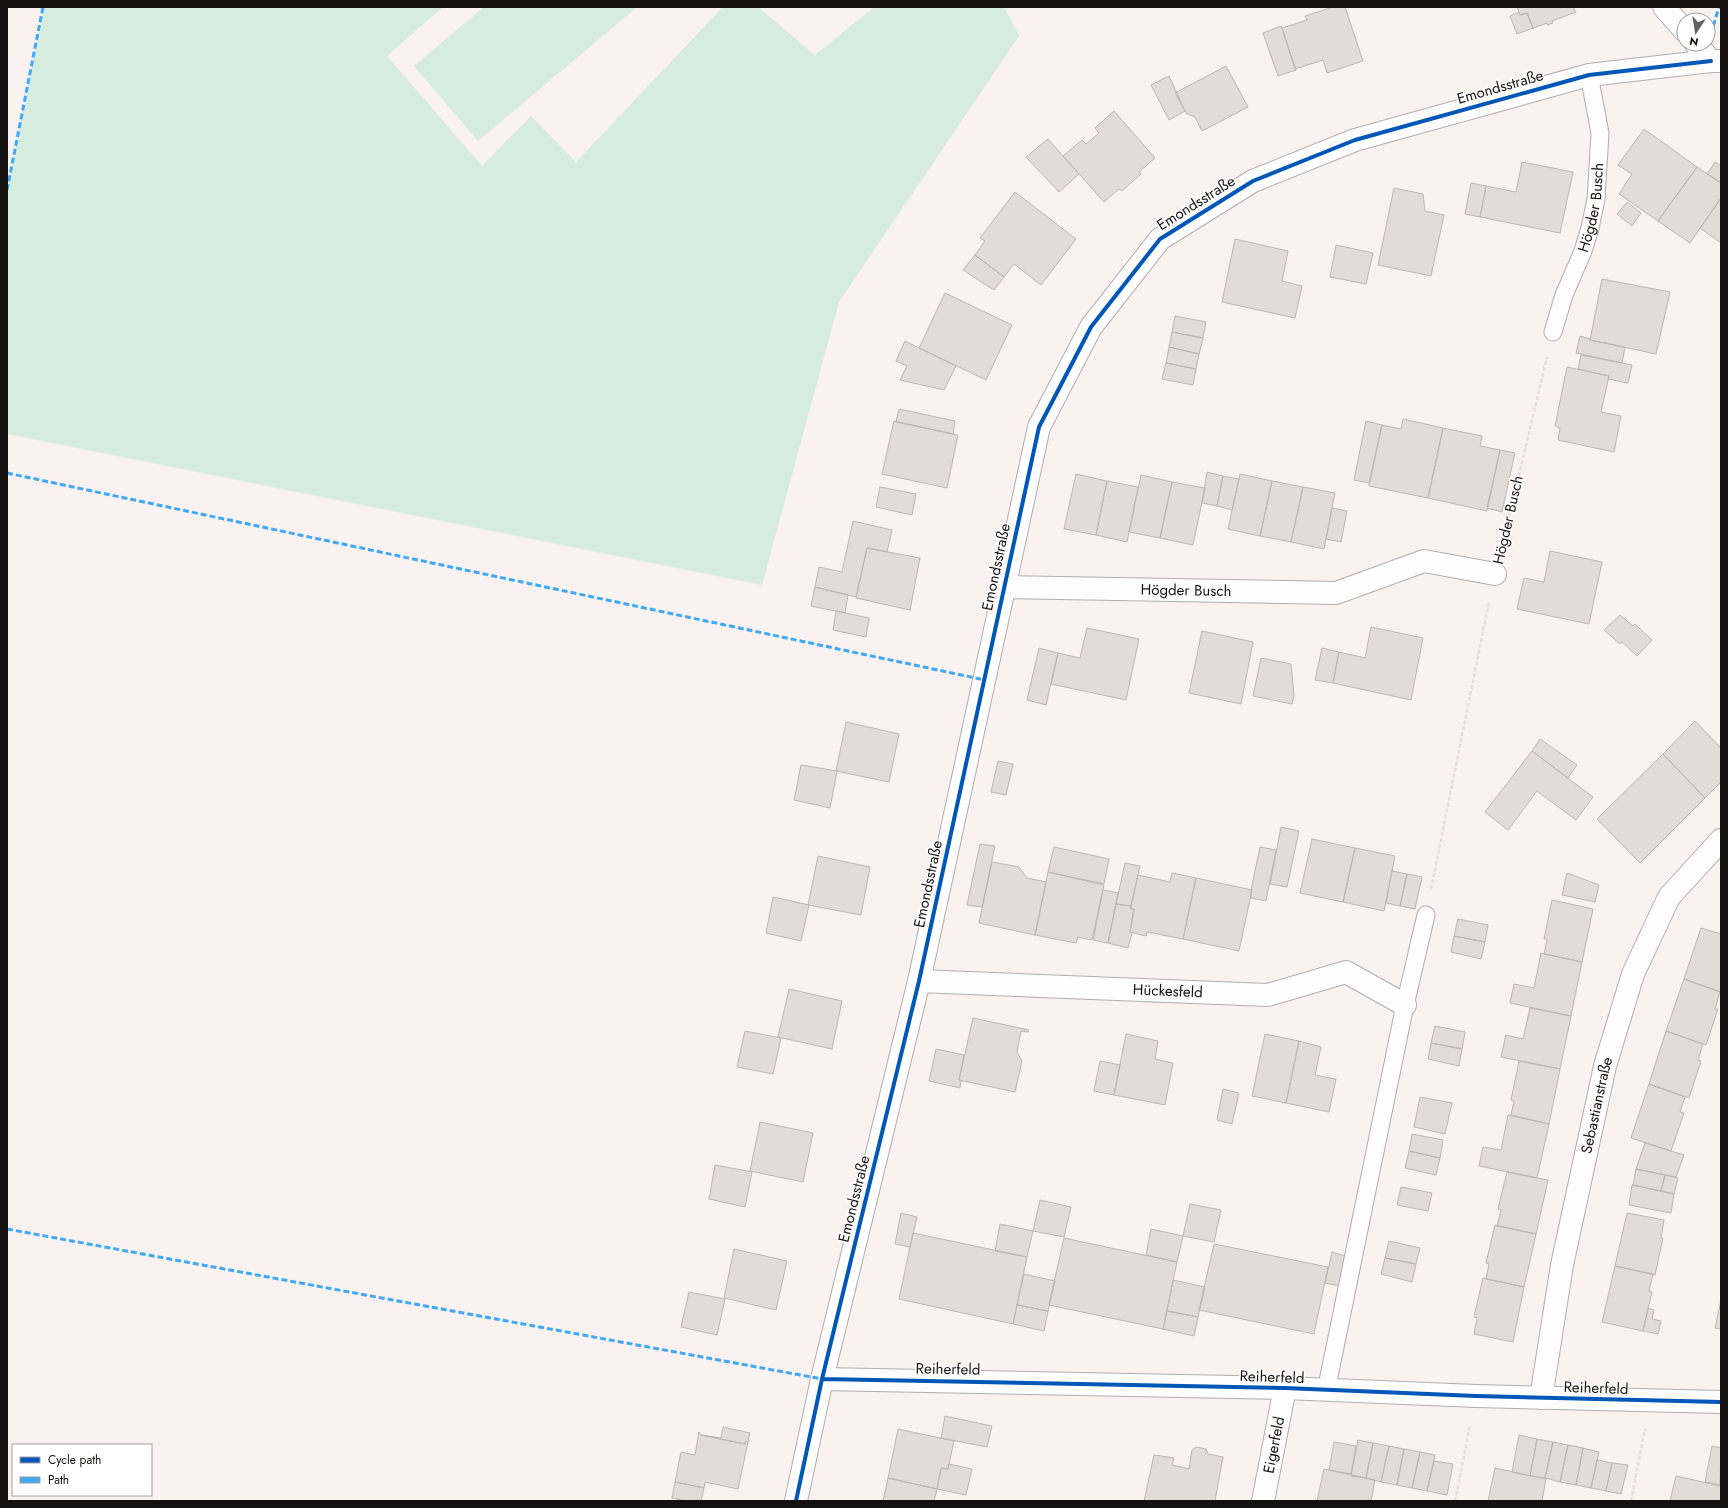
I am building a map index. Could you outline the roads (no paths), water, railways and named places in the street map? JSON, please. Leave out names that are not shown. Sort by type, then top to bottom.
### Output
[{"type":"street","points":[[1664,7],[1676,21]]},
{"type":"street","points":[[1705,52],[1716,61]]},
{"type":"street","name":"Emondsstraße","points":[[796,1501],[822,1379],[919,981],[985,680],[1003,587],[1039,427],[1091,327],[1160,239],[1253,181],[1355,140],[1589,75],[1716,61]]},
{"type":"street","name":"Högder Busch","points":[[1003,587],[1336,593],[1424,561],[1495,574]]},
{"type":"street","name":"Sebastianstraße","points":[[1541,1398],[1562,1265],[1605,1066],[1633,974],[1669,897],[1721,840]]},
{"type":"street","name":"Hückesfeld","points":[[919,981],[1268,995],[1346,972],[1405,1005]]},
{"type":"street","name":"Reiherfeld","points":[[822,1379],[1285,1388],[1326,1391],[1476,1396],[1721,1402]]},
{"type":"street","name":"Eigerfeld","points":[[1263,1501],[1285,1388]]},
{"type":"lane","name":"Högder Busch","points":[[1553,332],[1564,295],[1587,239],[1596,199],[1600,133],[1589,75]]},
{"type":"lane","points":[[1326,1391],[1405,1005],[1426,915]]}]
